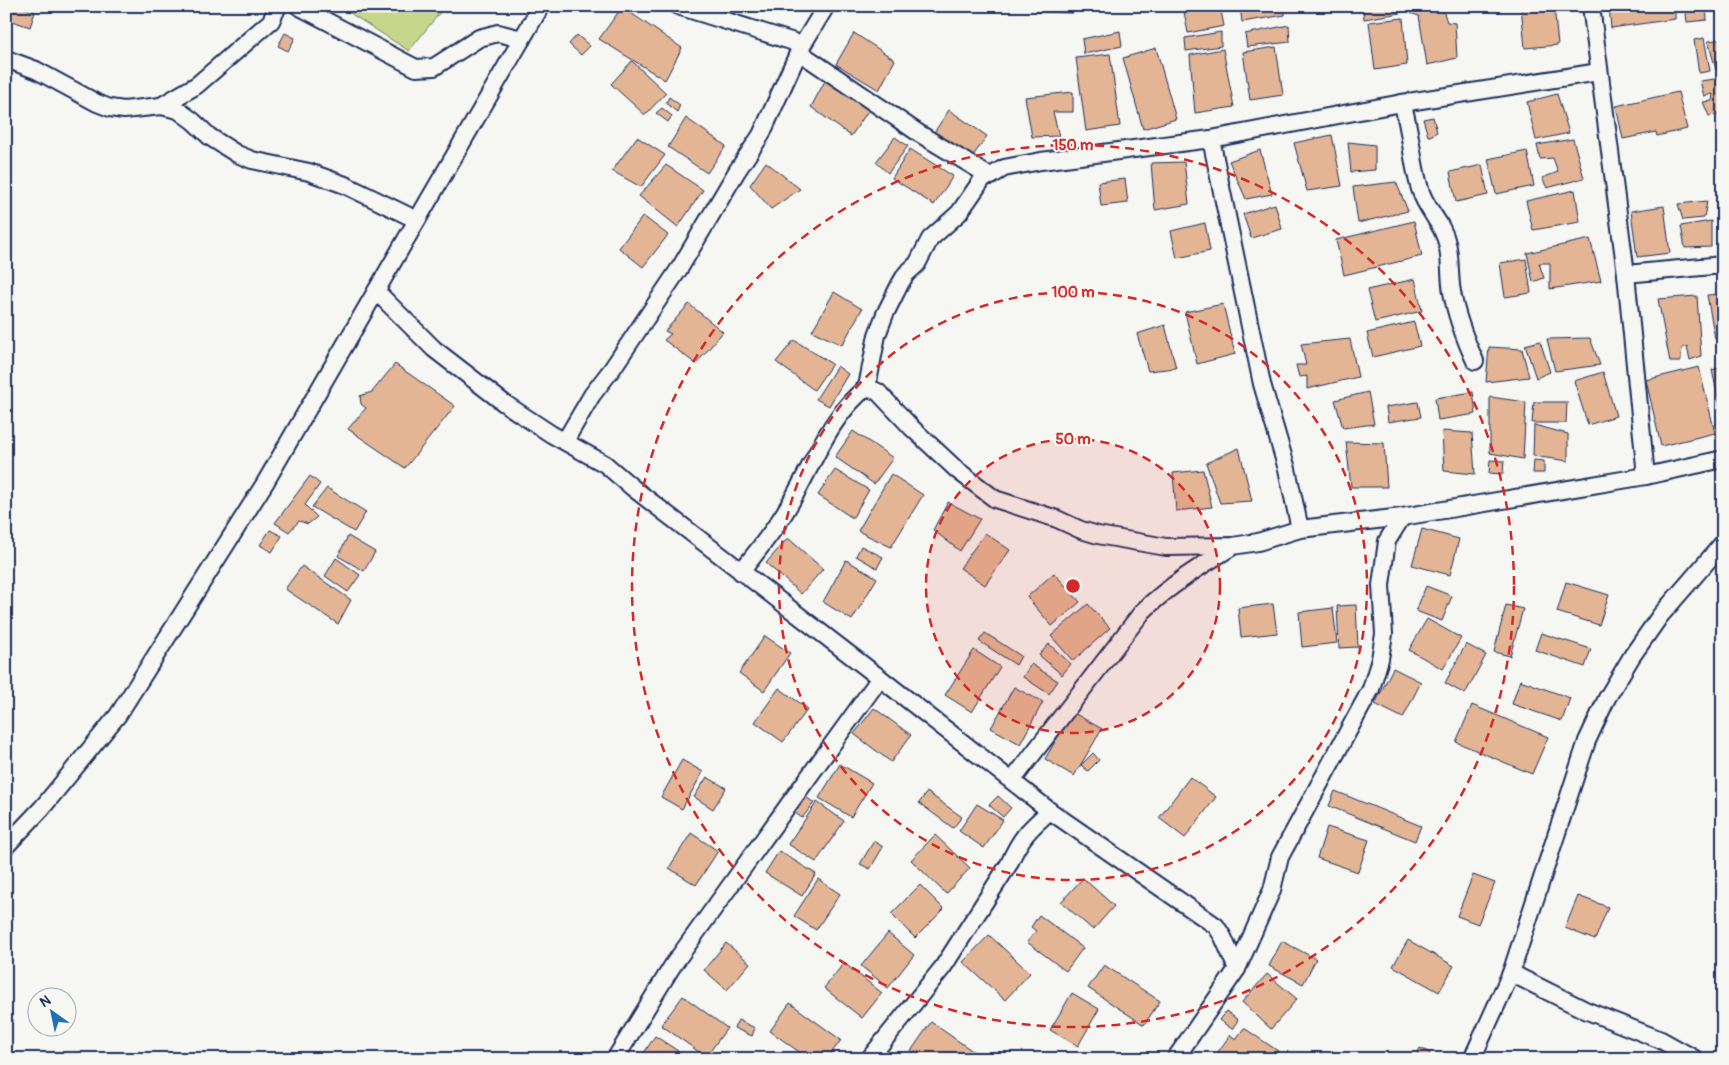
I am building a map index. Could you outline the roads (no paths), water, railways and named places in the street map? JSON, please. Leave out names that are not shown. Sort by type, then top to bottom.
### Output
[{"type":"street","points":[[161,106],[204,79],[271,21],[278,6]]},
{"type":"street","points":[[298,6],[416,68],[434,67],[479,38],[498,34],[522,39]]},
{"type":"street","points":[[6,846],[42,808],[118,715],[265,483],[541,6]]},
{"type":"street","points":[[678,6],[794,42],[800,51],[920,134],[991,176],[1004,168],[1041,161],[1211,139],[1402,102],[1599,72]]},
{"type":"street","points":[[565,441],[592,395],[612,369],[681,266],[737,171],[761,135],[800,51],[826,6]]},
{"type":"street","points":[[1591,6],[1626,274],[1646,476]]},
{"type":"street","points":[[6,59],[36,70],[96,103],[110,108],[124,110],[161,106],[178,110],[210,137],[237,154],[252,160],[309,172],[345,186],[417,220]]},
{"type":"street","points":[[1402,102],[1410,130],[1417,179],[1422,195],[1443,231],[1448,244],[1454,301],[1458,318],[1475,361]]},
{"type":"street","points":[[1211,139],[1262,384],[1287,469],[1300,529]]},
{"type":"street","points":[[741,572],[788,508],[840,413],[867,387],[877,335],[900,284],[911,269],[918,264],[930,239],[959,213],[986,174]]},
{"type":"street","points":[[1626,274],[1723,265]]},
{"type":"street","points":[[376,291],[434,349],[504,402],[605,464],[633,488],[1050,811],[1216,926],[1237,969]]},
{"type":"street","points":[[867,387],[878,392],[912,428],[957,470],[995,498],[1057,519],[1081,530],[1116,539],[1166,547],[1232,546],[1258,542],[1300,529],[1402,517],[1646,476],[1723,459]]},
{"type":"street","points":[[1175,1059],[1237,969],[1272,890],[1280,857],[1371,689],[1380,659],[1384,634],[1381,584],[1387,541],[1402,517]]},
{"type":"street","points":[[1472,1059],[1511,974],[1587,741],[1607,698],[1632,656],[1660,616],[1723,543]]},
{"type":"street","points":[[1012,781],[1143,611],[1163,592],[1232,546]]},
{"type":"street","points":[[615,1059],[673,965],[880,678]]},
{"type":"street","points":[[869,1059],[943,967],[1009,864],[1024,835],[1050,811]]},
{"type":"street","points":[[1511,974],[1585,1010],[1661,1040],[1695,1059]]}]
